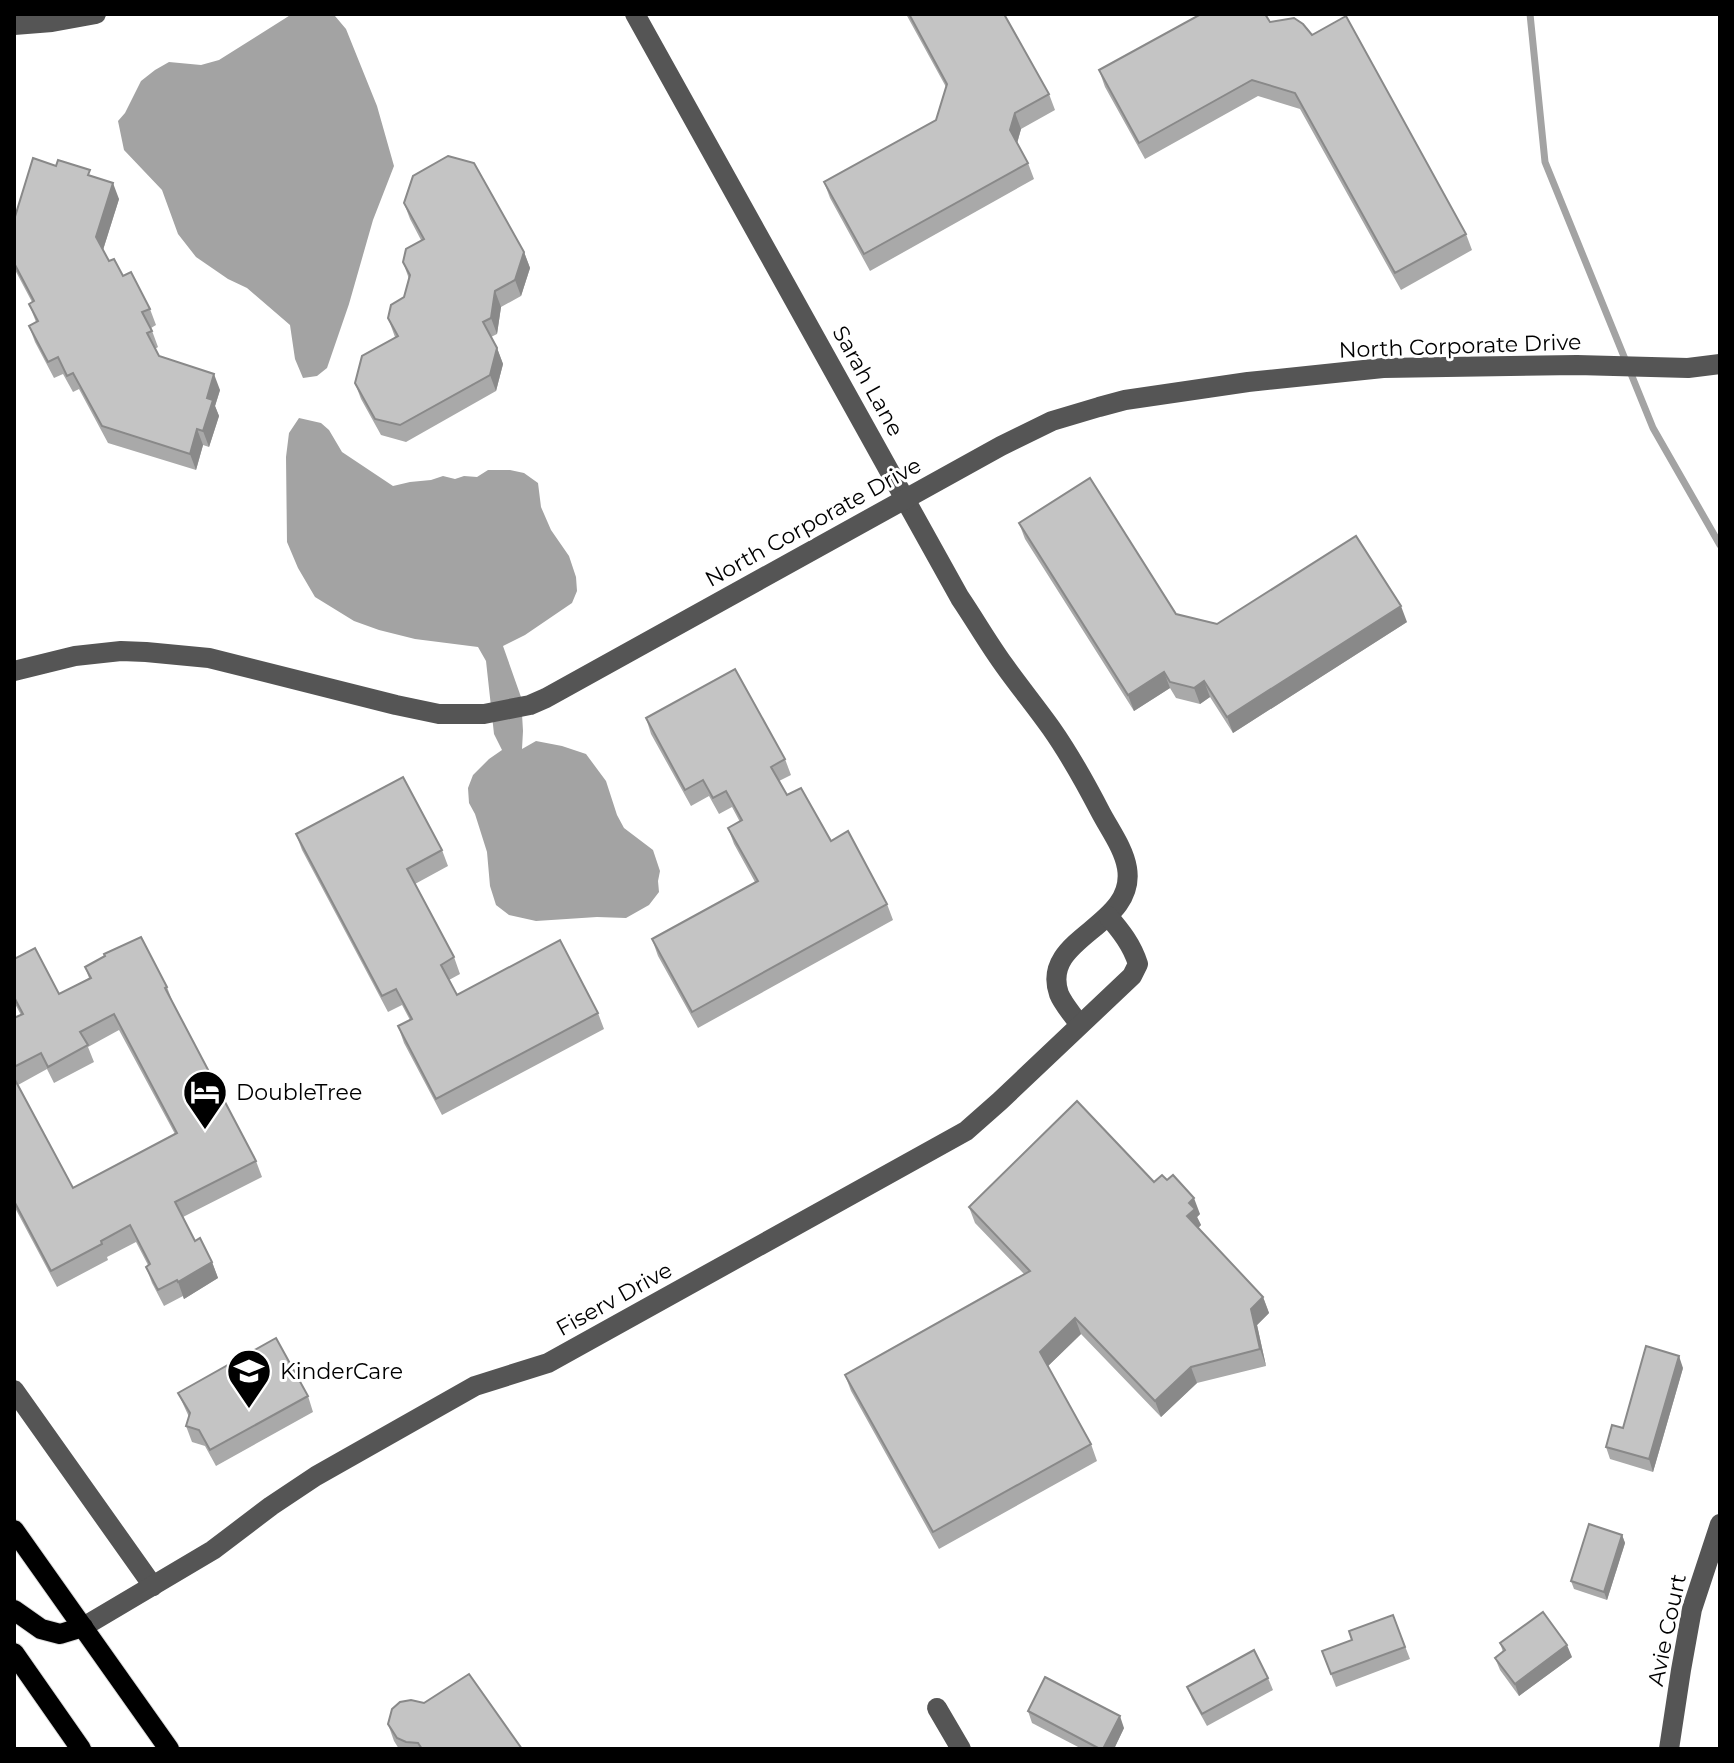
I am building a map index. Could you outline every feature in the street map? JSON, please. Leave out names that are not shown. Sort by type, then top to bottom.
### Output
[{"type":"main road","points":[[14,1530],[169,1749]]},
{"type":"main road","points":[[14,1610],[41,1629],[60,1634],[83,1627]]},
{"type":"main road","points":[[14,1653],[81,1749]]},
{"type":"street","points":[[14,25],[96,14]]},
{"type":"street","name":"Sarah Lane","points":[[635,14],[960,598],[1052,729],[1085,782],[1127,867],[1125,894],[1108,916]]},
{"type":"street","name":"North Corporate Drive","points":[[14,671],[75,656],[121,651],[146,652],[209,658],[439,714],[484,714],[530,705],[560,691],[905,498],[1052,421],[1125,400],[1248,382],[1383,368],[1577,365],[1688,368],[1720,364]]},
{"type":"street","points":[[1079,1024],[1060,995],[1056,976],[1060,961],[1108,916]]},
{"type":"street","name":"Fiserv Drive","points":[[83,1627],[213,1550],[316,1476],[475,1386],[548,1363],[966,1131],[1132,976],[1138,964],[1128,941],[1108,916]]},
{"type":"street","points":[[14,1390],[153,1586]]},
{"type":"street","name":"Avie Court","points":[[1669,1749],[1692,1609],[1720,1524]]},
{"type":"street","points":[[937,1708],[961,1749]]},
{"type":"shaded area","points":[[292,14],[329,14],[335,16],[346,29],[377,106],[394,166],[373,220],[327,368],[317,376],[303,378],[295,359],[290,325],[247,288],[196,257],[178,234],[162,190],[124,150],[118,121],[141,81],[155,70],[169,62],[201,65],[219,60]]},
{"type":"shaded area","points":[[299,418],[321,423],[342,452],[393,486],[443,476],[455,479],[477,477],[488,470],[524,473],[538,483],[541,507],[551,530],[569,556],[577,591],[572,603],[503,646],[521,697],[522,749],[536,741],[586,754],[606,781],[624,828],[653,850],[660,871],[659,892],[649,905],[626,918],[536,921],[509,915],[496,905],[490,886],[487,852],[469,803],[468,788],[473,775],[502,750],[494,734],[486,661],[478,647],[415,639],[379,630],[354,621],[315,597],[287,542],[286,457],[289,433]]},
{"type":"building","points":[[909,14],[1004,14],[1049,94],[1015,113],[1010,130],[1028,163],[864,254],[824,182],[936,120],[947,84]]},
{"type":"building","points":[[1201,14],[1265,14],[1270,22],[1294,18],[1312,35],[1346,16],[1466,234],[1395,273],[1295,93],[1252,80],[1139,143],[1099,70]]},
{"type":"building","points":[[448,156],[474,163],[524,252],[515,280],[495,291],[491,318],[483,322],[497,348],[490,375],[400,425],[375,419],[355,383],[362,356],[398,336],[388,318],[391,305],[404,297],[410,275],[403,262],[406,249],[424,239],[404,203],[413,176]]},
{"type":"building","points":[[33,158],[56,166],[58,160],[90,170],[88,175],[113,183],[96,237],[109,261],[114,259],[123,276],[131,272],[150,309],[142,312],[152,331],[147,333],[159,356],[214,374],[207,398],[213,400],[203,431],[197,429],[190,454],[102,426],[73,373],[67,376],[58,357],[48,362],[29,326],[38,321],[29,304],[34,301],[14,263],[14,220]]},
{"type":"building","points":[[1090,478],[1176,614],[1217,624],[1356,536],[1401,606],[1227,717],[1204,681],[1194,688],[1170,682],[1164,672],[1128,695],[1019,523]]},
{"type":"building","points":[[735,669],[785,759],[771,767],[787,795],[801,788],[831,841],[848,831],[887,904],[692,1012],[652,939],[758,881],[728,828],[742,820],[726,791],[713,798],[703,780],[685,790],[646,718]]},
{"type":"building","points":[[403,777],[442,850],[407,869],[454,957],[441,965],[457,995],[560,940],[598,1013],[436,1099],[398,1026],[412,1019],[396,989],[382,996],[296,834]]},
{"type":"building","name":"DoubleTree","points":[[141,937],[256,1161],[175,1202],[195,1241],[200,1238],[212,1262],[158,1290],[146,1267],[150,1264],[130,1225],[51,1271],[14,1201],[14,1078],[73,1188],[177,1133],[114,1014],[80,1032],[88,1045],[48,1067],[41,1053],[14,1067],[14,1018],[23,1014],[14,997],[14,959],[35,948],[59,994],[91,978],[85,967],[104,954]]},
{"type":"building","points":[[1077,1101],[1154,1182],[1162,1175],[1167,1180],[1173,1175],[1194,1198],[1189,1203],[1195,1209],[1187,1216],[1263,1297],[1251,1309],[1260,1349],[1191,1367],[1155,1401],[1075,1318],[1040,1352],[1091,1444],[933,1532],[845,1375],[1030,1271],[969,1207]]},
{"type":"building","name":"KinderCare","points":[[276,1338],[308,1396],[210,1450],[199,1430],[186,1426],[190,1413],[178,1393]]},
{"type":"building","points":[[1646,1346],[1679,1356],[1649,1459],[1606,1447],[1612,1425],[1623,1428]]},
{"type":"building","points":[[1589,1524],[1622,1535],[1604,1592],[1571,1581]]},
{"type":"building","points":[[1543,1612],[1567,1645],[1515,1684],[1495,1658],[1505,1650],[1500,1643]]},
{"type":"building","points":[[1393,1615],[1405,1647],[1331,1674],[1322,1651],[1352,1640],[1349,1631]]},
{"type":"building","points":[[1254,1650],[1268,1678],[1202,1714],[1187,1687]]},
{"type":"building","points":[[469,1674],[522,1749],[422,1749],[418,1743],[397,1738],[388,1724],[392,1709],[400,1702],[411,1700],[424,1703]]},
{"type":"building","points":[[1045,1677],[1120,1716],[1103,1749],[1028,1711]]},
{"type":"waterway","points":[[1530,14],[1545,162],[1653,428],[1720,545]]},
{"type":"place","name":"DoubleTree","points":[[205,1131]]},
{"type":"place","name":"KinderCare","points":[[249,1410]]}]
